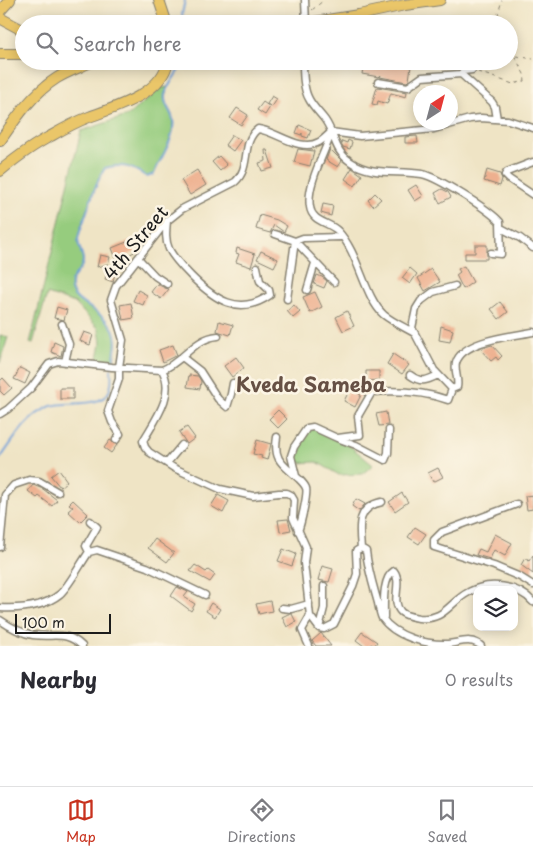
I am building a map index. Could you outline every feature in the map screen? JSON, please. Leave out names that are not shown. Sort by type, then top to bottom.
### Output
[{"type":"highway","points":[[0,11],[10,0]]},
{"type":"highway","points":[[159,0],[164,15]]},
{"type":"highway","points":[[363,15],[405,5],[440,0]]},
{"type":"highway","points":[[0,18],[15,26]]},
{"type":"highway","points":[[0,54],[15,54]]},
{"type":"highway","points":[[0,141],[25,106],[43,88],[58,77],[73,70]]},
{"type":"highway","points":[[0,171],[14,159],[48,137],[147,92],[165,70]]},
{"type":"street","points":[[304,15],[305,0]]},
{"type":"street","points":[[303,70],[308,98],[327,122],[337,149],[349,161],[359,167],[375,171],[425,175],[438,180],[498,218],[502,228],[501,254],[491,253]]},
{"type":"street","points":[[378,82],[408,87],[422,77],[460,74],[463,71],[472,70]]},
{"type":"street","points":[[460,74],[492,102],[497,119]]},
{"type":"street","points":[[331,132],[360,136],[434,129],[470,119],[497,119],[533,128]]},
{"type":"street","name":"4th Street","points":[[116,440],[120,434],[112,422],[108,411],[119,379],[112,367],[123,340],[111,300],[116,286],[166,222],[182,209],[240,178],[243,173],[248,141],[258,129],[268,130],[288,141],[305,144],[318,143],[331,132]]},
{"type":"street","points":[[331,132],[309,193],[310,209],[315,218],[337,230],[352,252],[375,304],[383,314],[414,333]]},
{"type":"street","points":[[533,162],[507,172],[505,175],[533,195]]},
{"type":"street","points":[[166,222],[166,238],[170,250],[199,284],[220,301],[243,304],[258,301],[270,295],[260,281],[257,267]]},
{"type":"street","points":[[502,228],[533,248]]},
{"type":"street","points":[[275,234],[295,241],[334,282]]},
{"type":"street","points":[[295,241],[303,238],[341,236]]},
{"type":"street","points":[[288,299],[295,241]]},
{"type":"street","points":[[138,258],[155,276],[167,284]]},
{"type":"street","points":[[308,290],[315,263]]},
{"type":"street","points":[[452,389],[438,375],[412,328],[416,309],[421,301],[433,292],[455,286]]},
{"type":"street","points":[[62,324],[69,344],[65,362]]},
{"type":"street","points":[[337,438],[360,435],[358,416],[372,392],[400,390],[433,395],[448,400],[452,389],[457,387],[456,363],[463,352],[479,343],[533,332]]},
{"type":"street","points":[[0,414],[31,388],[49,364],[58,361],[162,370],[170,367],[200,341],[210,336],[218,336]]},
{"type":"street","points":[[182,357],[200,371],[218,399],[227,406],[233,383]]},
{"type":"street","points":[[162,370],[168,385],[167,394],[163,406],[143,441],[145,447],[149,452],[167,464],[220,489],[253,496],[287,493],[291,495],[294,500],[292,518],[305,543],[304,563],[310,616],[319,628],[324,629],[334,624],[356,578],[356,551],[361,548]]},
{"type":"street","points":[[410,375],[417,380],[427,380],[438,375]]},
{"type":"street","points":[[296,476],[291,456],[294,447],[307,428],[313,427],[356,445],[385,460],[388,452],[388,430]]},
{"type":"street","points":[[277,437],[275,449],[277,459],[296,476],[306,489],[302,521],[298,531]]},
{"type":"street","points":[[167,464],[182,445]]},
{"type":"street","points":[[0,547],[5,494],[14,485],[28,480],[39,481],[58,492]]},
{"type":"street","points":[[361,548],[358,525],[360,520],[368,508],[382,502]]},
{"type":"street","points":[[517,504],[442,532],[434,540],[434,547],[494,566],[533,585]]},
{"type":"street","points":[[88,552],[86,546],[96,527],[90,521]]},
{"type":"street","points":[[361,548],[366,551],[368,573],[381,616],[396,630],[416,640],[447,644],[465,641],[481,646]]},
{"type":"street","points":[[0,608],[18,609],[49,601],[61,593],[88,552],[97,550],[147,567],[205,595]]},
{"type":"street","points":[[384,620],[386,581],[394,571],[397,576],[396,606],[402,613],[414,617],[440,616],[468,592],[490,586],[515,589],[527,595],[533,602]]},
{"type":"street","points":[[319,628],[324,608],[324,586]]},
{"type":"street","points":[[282,608],[291,609],[309,604]]},
{"type":"street","points":[[309,646],[302,630],[310,616]]},
{"type":"street","points":[[0,620],[22,633],[67,635],[76,639],[82,646]]},
{"type":"path","points":[[308,15],[324,0]]},
{"type":"path","points":[[498,15],[502,0]]},
{"type":"path","points":[[518,56],[533,59]]},
{"type":"path","points":[[472,70],[513,84],[520,83],[525,81],[518,62]]},
{"type":"green space","points":[[168,87],[165,99],[172,116],[173,128],[169,142],[154,174],[147,177],[132,168],[122,166],[105,168],[89,204],[79,234],[78,243],[83,262],[71,284],[71,288],[78,299],[99,314],[111,326],[116,339],[112,366],[97,363],[101,343],[99,329],[75,303],[47,294],[33,343],[30,343],[81,131],[127,116],[161,88]]},
{"type":"green space","points":[[0,335],[8,337],[0,363]]},
{"type":"green space","points":[[313,428],[350,446],[373,465],[362,474],[339,475],[317,462],[296,463],[299,442],[304,434]]},
{"type":"building","points":[[363,70],[410,70],[407,82],[380,77],[381,75],[379,77],[362,74]]},
{"type":"building","points":[[377,87],[407,92],[406,97],[391,93],[387,104],[378,101],[377,105],[372,104]]},
{"type":"building","points":[[272,96],[277,99],[272,107],[267,104]]},
{"type":"building","points":[[263,102],[270,107],[265,115],[257,110]]},
{"type":"building","points":[[237,108],[248,115],[241,125],[230,118]]},
{"type":"building","points":[[299,125],[311,130],[308,138],[302,136],[302,133],[301,135],[296,133]]},
{"type":"building","points":[[232,135],[241,140],[233,151],[225,145]]},
{"type":"building","points":[[417,136],[418,143],[405,143],[405,137]]},
{"type":"building","points":[[348,140],[352,142],[350,149],[343,147],[341,143],[342,141],[347,143]]},
{"type":"building","points":[[298,149],[314,151],[310,166],[294,162]]},
{"type":"building","points":[[330,149],[342,161],[338,167],[326,160]]},
{"type":"building","points":[[265,150],[267,150],[273,168],[262,171],[259,163],[266,161]]},
{"type":"building","points":[[219,156],[227,165],[220,171],[212,162]]},
{"type":"building","points":[[352,168],[362,175],[355,186],[345,179]]},
{"type":"building","points":[[197,170],[206,185],[190,195],[181,180]]},
{"type":"building","points":[[487,170],[500,174],[502,179],[500,186],[484,181]]},
{"type":"building","points":[[416,185],[423,196],[415,201],[408,190]]},
{"type":"building","points":[[442,189],[448,192],[451,197],[440,203],[435,193]]},
{"type":"building","points":[[375,193],[381,199],[373,206],[368,200]]},
{"type":"building","points":[[323,204],[333,206],[331,216],[321,213]]},
{"type":"building","points":[[260,215],[277,220],[287,226],[284,232],[274,225],[270,233],[256,229]]},
{"type":"building","points":[[134,239],[138,250],[117,261],[112,248]]},
{"type":"building","points":[[475,245],[487,245],[487,259],[465,259],[465,253],[475,253]]},
{"type":"building","points":[[237,248],[255,254],[251,267],[236,262],[239,254],[236,253]]},
{"type":"building","points":[[261,251],[278,259],[274,267],[257,259]]},
{"type":"building","points":[[100,255],[110,257],[108,264],[97,267]]},
{"type":"building","points":[[464,266],[473,282],[463,289],[456,275],[460,272],[458,269]]},
{"type":"building","points":[[410,268],[417,274],[410,284],[402,278]]},
{"type":"building","points":[[431,269],[440,282],[425,291],[418,278]]},
{"type":"building","points":[[108,270],[115,272],[113,282],[105,279]]},
{"type":"building","points":[[317,275],[327,281],[324,288],[314,284]]},
{"type":"building","points":[[157,284],[169,289],[161,299],[151,292]]},
{"type":"building","points":[[138,290],[147,295],[143,305],[133,301]]},
{"type":"building","points":[[315,292],[322,307],[310,313],[303,297]]},
{"type":"building","points":[[500,302],[508,312],[499,319],[491,309]]},
{"type":"building","points":[[131,303],[134,318],[123,320],[120,305]]},
{"type":"building","points":[[294,305],[300,312],[293,318],[287,311]]},
{"type":"building","points":[[57,307],[67,310],[64,320],[54,318]]},
{"type":"building","points":[[347,311],[354,326],[343,331],[336,317]]},
{"type":"building","points":[[219,321],[233,325],[230,335],[217,331]]},
{"type":"building","points":[[441,326],[453,330],[450,342],[439,340]]},
{"type":"building","points":[[84,332],[93,335],[90,345],[80,341]]},
{"type":"building","points":[[54,342],[63,346],[61,356],[51,352]]},
{"type":"building","points":[[173,345],[177,355],[163,362],[159,350]]},
{"type":"building","points":[[492,345],[502,356],[498,360],[496,357],[491,361],[481,350]]},
{"type":"building","points":[[393,354],[409,365],[402,374],[387,364]]},
{"type":"building","points":[[236,357],[244,368],[232,377],[224,366]]},
{"type":"building","points":[[20,368],[30,373],[25,384],[14,379]]},
{"type":"building","points":[[366,371],[379,371],[379,380],[366,381]]},
{"type":"building","points":[[189,375],[198,376],[201,381],[200,389],[187,387]]},
{"type":"building","points":[[3,378],[12,388],[4,395],[0,391],[0,381]]},
{"type":"building","points":[[60,388],[73,388],[73,399],[60,399]]},
{"type":"building","points":[[350,389],[361,395],[355,407],[344,401]]},
{"type":"building","points":[[278,410],[287,419],[278,428],[269,419]]},
{"type":"building","points":[[386,412],[388,425],[379,426],[376,414]]},
{"type":"building","points":[[187,427],[195,438],[187,444],[179,432]]},
{"type":"building","points":[[110,440],[117,445],[111,453],[104,448]]},
{"type":"building","points":[[257,440],[271,444],[267,460],[261,458],[262,456],[253,454]]},
{"type":"building","points":[[438,468],[443,477],[433,482],[428,473]]},
{"type":"building","points":[[59,470],[67,481],[60,487],[51,476]]},
{"type":"building","points":[[33,485],[43,489],[57,500],[52,506],[39,496],[37,498],[28,491]]},
{"type":"building","points":[[402,493],[408,502],[395,511],[389,502]]},
{"type":"building","points":[[218,495],[229,501],[223,513],[211,506]]},
{"type":"building","points":[[533,495],[533,509],[527,510],[525,496]]},
{"type":"building","points":[[356,499],[365,504],[359,511],[352,506]]},
{"type":"building","points":[[73,500],[88,514],[80,522],[68,511],[73,507],[69,504]]},
{"type":"building","points":[[288,519],[291,530],[280,532],[278,520]]},
{"type":"building","points":[[415,527],[426,534],[419,544],[408,537]]},
{"type":"building","points":[[495,534],[512,543],[505,556],[494,550],[490,559],[476,555],[479,549],[486,552]]},
{"type":"building","points":[[155,539],[174,553],[167,562],[148,548]]},
{"type":"building","points":[[283,549],[296,554],[292,566],[278,561]]},
{"type":"building","points":[[533,555],[533,574],[521,565],[525,558],[529,561]]},
{"type":"building","points":[[195,565],[215,575],[210,582],[190,571]]},
{"type":"building","points":[[322,566],[333,569],[329,582],[318,580]]},
{"type":"building","points":[[177,587],[188,592],[184,597],[195,604],[191,611],[171,596]]},
{"type":"building","points":[[270,601],[272,611],[259,614],[256,604]]},
{"type":"building","points":[[211,603],[220,609],[215,617],[206,611]]},
{"type":"building","points":[[292,614],[296,622],[287,627],[282,617]]},
{"type":"building","points":[[362,632],[377,642],[374,646],[371,644],[364,646],[356,640]]},
{"type":"building","points":[[321,633],[331,646],[316,646],[312,641]]},
{"type":"waterway","points":[[182,15],[185,0]]},
{"type":"waterway","points":[[112,364],[116,344],[114,330],[105,319],[79,301],[72,292],[71,282],[83,261],[78,242],[79,236],[96,186],[105,168],[122,166],[132,168],[147,177],[154,174],[172,134],[173,120],[165,102],[165,95],[178,70]]},
{"type":"waterway","points":[[0,459],[16,436],[42,410],[58,404],[87,403],[103,398],[109,392],[111,369]]},
{"type":"district","name":"Kveda Sameba","points":[[311,384]]}]
